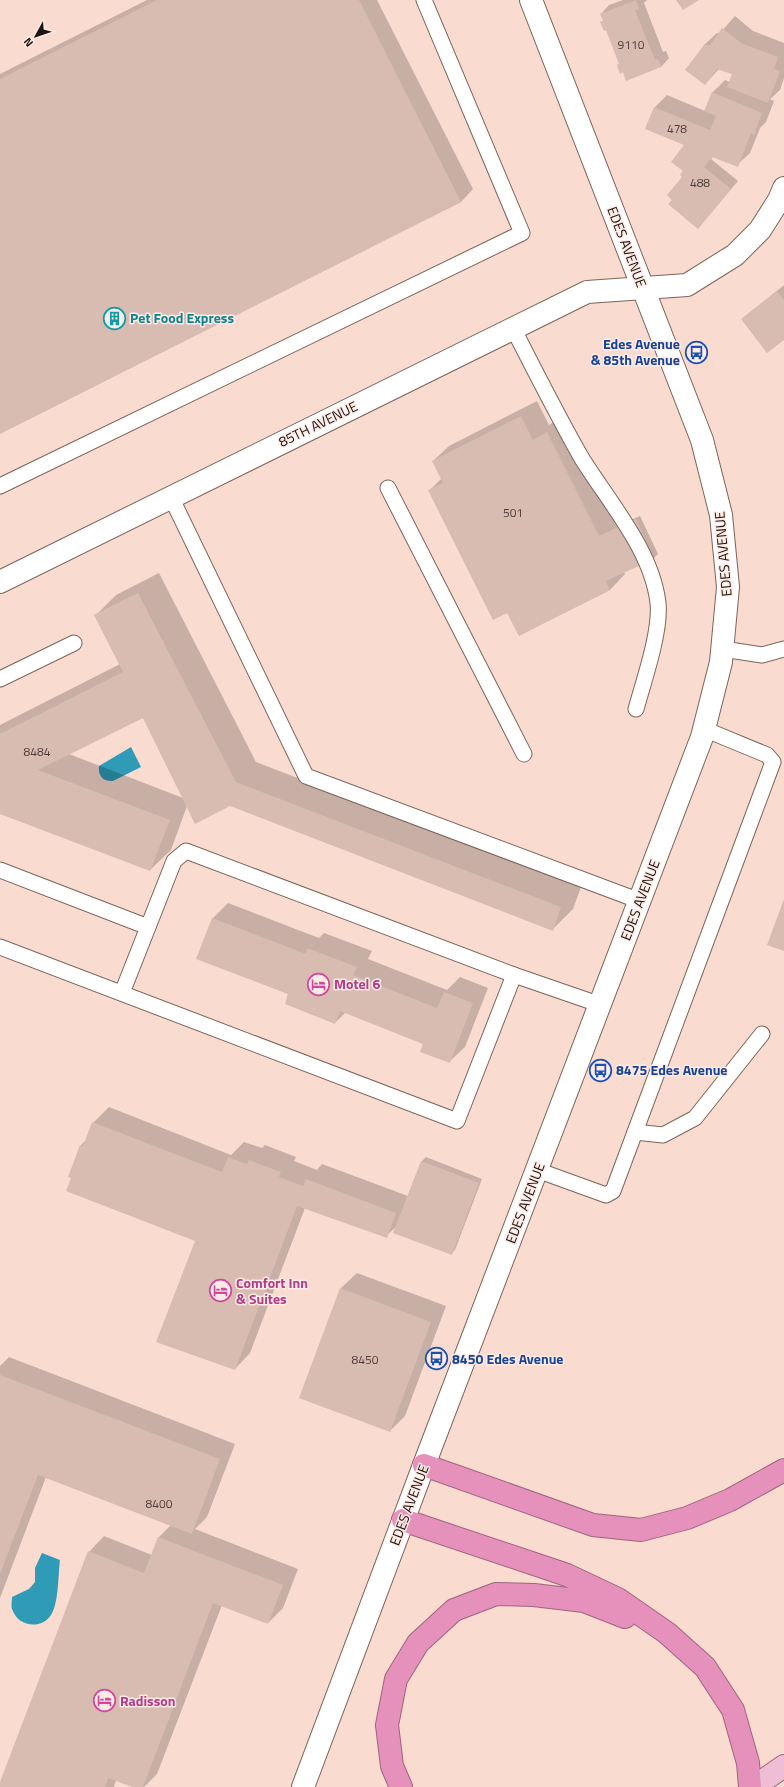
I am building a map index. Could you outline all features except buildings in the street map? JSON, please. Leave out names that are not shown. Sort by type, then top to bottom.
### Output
[{"type":"highway","points":[[424,1464],[594,1526],[641,1530],[688,1518],[723,1503],[784,1470]]},
{"type":"highway","points":[[403,1520],[567,1575],[618,1599],[667,1633],[705,1668],[733,1710],[748,1763],[750,1787]]},
{"type":"highway","points":[[401,1787],[392,1766],[387,1725],[396,1679],[418,1643],[454,1610],[496,1594],[534,1595],[584,1601],[667,1633]]},
{"type":"main road","points":[[754,1787],[784,1766]]},
{"type":"street","name":"EDES AVENUE","points":[[303,1787],[424,1464],[601,1005],[704,729],[721,662],[728,588],[721,515],[702,440],[531,0]]},
{"type":"street","name":"85TH AVENUE","points":[[0,582],[586,292],[687,285],[735,255],[760,230],[779,200],[784,188]]},
{"type":"lane","points":[[0,486],[522,233],[424,0]]},
{"type":"lane","points":[[513,328],[572,441],[625,522],[646,562],[653,580],[658,604],[654,641],[636,709]]},
{"type":"lane","points":[[388,488],[524,754]]},
{"type":"lane","points":[[171,497],[306,776],[640,901]]},
{"type":"lane","points":[[0,679],[74,643]]},
{"type":"lane","points":[[722,649],[762,655],[784,649]]},
{"type":"lane","points":[[537,1170],[606,1195],[613,1191],[773,762],[767,754],[704,729]]},
{"type":"lane","points":[[122,993],[174,860],[186,851],[514,975],[601,1005]]},
{"type":"lane","points":[[0,870],[148,927]]},
{"type":"lane","points":[[0,947],[457,1121],[514,975]]},
{"type":"lane","points":[[635,1132],[663,1135],[695,1118],[762,1034]]},
{"type":"water","points":[[131,747],[141,767],[113,781],[103,779],[99,772],[99,766]]},
{"type":"water","points":[[42,1553],[60,1560],[56,1603],[54,1610],[47,1620],[36,1624],[24,1623],[15,1615],[12,1608],[12,1597],[29,1589],[35,1582],[35,1568]]},
{"type":"place","name":"Pet Food Express","points":[[115,318]]},
{"type":"place","name":"Edes Avenue & 85th Avenue","points":[[696,352]]},
{"type":"place","name":"Motel 6","points":[[318,984]]},
{"type":"place","name":"8475 Edes Avenue","points":[[601,1070]]},
{"type":"place","name":"Comfort Inn & Suites","points":[[220,1291]]},
{"type":"place","name":"8450 Edes Avenue","points":[[437,1359]]},
{"type":"place","name":"Radisson","points":[[104,1701]]}]
